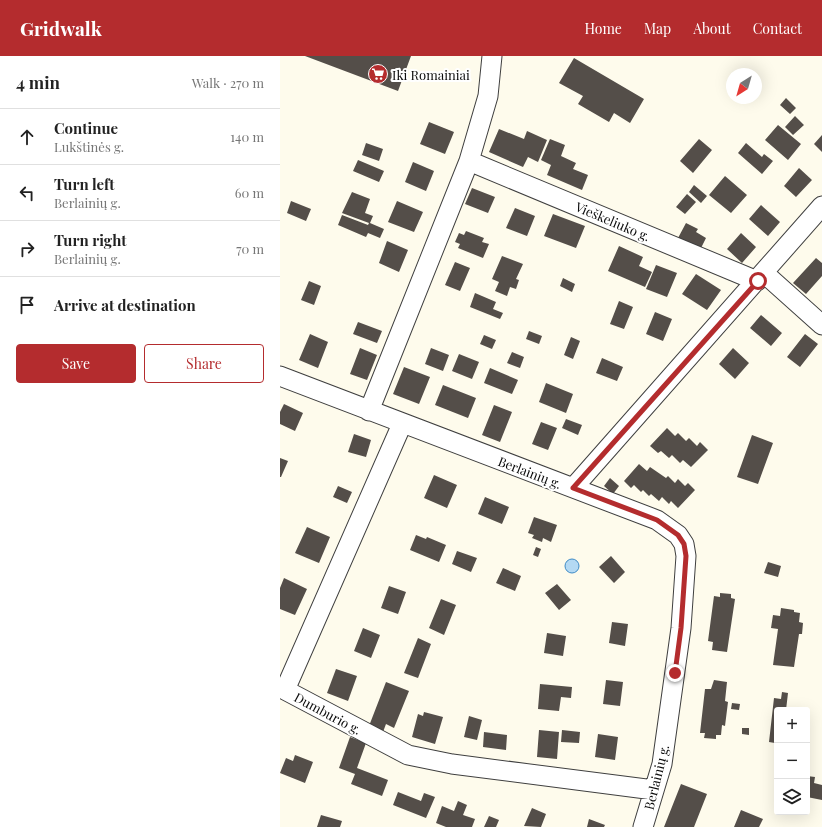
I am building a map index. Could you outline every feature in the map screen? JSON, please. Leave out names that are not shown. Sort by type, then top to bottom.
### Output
[{"type":"street","points":[[369,411],[469,161],[488,96],[492,56]]},
{"type":"street","name":"Vieškeliuko g.","points":[[469,161],[761,277],[822,325]]},
{"type":"street","points":[[573,488],[761,277],[822,206]]},
{"type":"street","name":"Berlainių g.","points":[[280,376],[402,424],[657,520],[669,527],[684,544],[686,556],[681,628],[662,764],[643,827]]},
{"type":"street","name":"Dumburio g.","points":[[402,424],[285,690],[408,755],[452,764],[654,790]]},
{"type":"water","points":[[569,559],[575,559],[579,563],[579,569],[575,573],[569,573],[565,569],[565,563]]},
{"type":"building","name":"Iki Romainiai","points":[[305,56],[411,56],[398,91]]},
{"type":"building","points":[[574,58],[644,99],[630,123],[614,113],[609,122],[578,104],[583,96],[559,83]]},
{"type":"building","points":[[786,98],[796,108],[790,114],[780,105]]},
{"type":"building","points":[[795,116],[804,125],[793,135],[785,127]]},
{"type":"building","points":[[429,122],[454,132],[445,154],[420,144]]},
{"type":"building","points":[[778,125],[801,144],[788,160],[765,140]]},
{"type":"building","points":[[499,129],[524,139],[527,131],[547,140],[538,162],[528,157],[523,167],[489,152]]},
{"type":"building","points":[[822,135],[822,152],[814,144]]},
{"type":"building","points":[[550,139],[565,145],[561,156],[576,163],[573,169],[588,175],[582,190],[547,175],[551,165],[541,160]]},
{"type":"building","points":[[699,139],[712,150],[693,173],[680,161]]},
{"type":"building","points":[[366,143],[383,149],[379,161],[362,155]]},
{"type":"building","points":[[746,143],[762,157],[764,154],[773,161],[762,174],[738,153]]},
{"type":"building","points":[[358,160],[384,171],[379,182],[353,171]]},
{"type":"building","points":[[413,162],[434,171],[426,191],[405,182]]},
{"type":"building","points":[[799,168],[812,180],[796,197],[784,186]]},
{"type":"building","points":[[725,176],[747,195],[731,213],[709,195]]},
{"type":"building","points":[[694,185],[707,196],[701,203],[689,192]]},
{"type":"building","points":[[472,188],[495,197],[488,213],[465,204]]},
{"type":"building","points":[[352,192],[370,199],[365,213],[373,216],[370,223],[384,229],[380,238],[368,233],[366,237],[338,225],[342,215],[368,225],[369,223],[342,213]]},
{"type":"building","points":[[687,194],[696,202],[685,214],[676,207]]},
{"type":"building","points":[[291,201],[311,209],[306,221],[287,213]]},
{"type":"building","points":[[397,201],[423,212],[414,232],[388,222]]},
{"type":"building","points":[[761,205],[780,222],[768,236],[749,219]]},
{"type":"building","points":[[515,208],[535,216],[527,236],[506,228]]},
{"type":"building","points":[[553,214],[585,226],[576,248],[544,236]]},
{"type":"building","points":[[686,223],[698,229],[696,232],[706,238],[700,250],[678,238]]},
{"type":"building","points":[[466,231],[484,238],[482,242],[489,244],[483,258],[458,248],[460,244],[455,242],[459,233],[464,235]]},
{"type":"building","points":[[741,233],[756,247],[742,263],[727,249]]},
{"type":"building","points":[[387,241],[408,250],[399,272],[379,263]]},
{"type":"building","points":[[619,246],[643,257],[639,266],[652,272],[645,287],[608,271]]},
{"type":"building","points":[[502,256],[523,264],[516,279],[519,280],[516,289],[510,287],[507,296],[495,291],[499,282],[492,279]]},
{"type":"building","points":[[816,258],[822,263],[822,276],[806,294],[793,283]]},
{"type":"building","points":[[455,262],[470,268],[460,291],[445,285]]},
{"type":"building","points":[[656,265],[677,273],[667,297],[646,289]]},
{"type":"building","points":[[696,274],[721,290],[707,310],[682,294]]},
{"type":"building","points":[[563,278],[575,284],[572,292],[560,286]]},
{"type":"building","points":[[309,281],[321,286],[314,305],[301,300]]},
{"type":"building","points":[[475,293],[496,302],[493,309],[503,313],[500,319],[470,307]]},
{"type":"building","points":[[619,301],[633,307],[624,329],[610,324]]},
{"type":"building","points":[[655,312],[672,319],[663,341],[646,334]]},
{"type":"building","points":[[761,315],[782,333],[771,346],[750,328]]},
{"type":"building","points":[[358,322],[382,331],[377,343],[353,334]]},
{"type":"building","points":[[529,331],[542,336],[539,344],[526,339]]},
{"type":"building","points":[[310,334],[328,342],[318,368],[299,360]]},
{"type":"building","points":[[805,334],[818,344],[800,367],[787,357]]},
{"type":"building","points":[[484,335],[496,340],[492,349],[480,344]]},
{"type":"building","points":[[571,337],[580,341],[573,359],[564,355]]},
{"type":"building","points":[[360,348],[377,355],[367,380],[350,374]]},
{"type":"building","points":[[431,348],[449,355],[443,371],[425,364]]},
{"type":"building","points":[[733,348],[749,363],[735,379],[719,364]]},
{"type":"building","points":[[512,352],[524,357],[520,368],[507,363]]},
{"type":"building","points":[[459,354],[479,362],[472,379],[452,371]]},
{"type":"building","points":[[602,358],[623,367],[617,381],[596,373]]},
{"type":"building","points":[[404,367],[430,377],[419,404],[393,394]]},
{"type":"building","points":[[490,368],[518,380],[512,394],[484,383]]},
{"type":"building","points":[[546,383],[573,394],[566,413],[539,402]]},
{"type":"building","points":[[443,385],[476,398],[468,418],[435,405]]},
{"type":"building","points":[[284,404],[303,413],[295,431],[280,424],[280,412]]},
{"type":"building","points":[[494,405],[512,412],[500,442],[482,435]]},
{"type":"building","points":[[566,419],[582,425],[578,435],[562,428]]},
{"type":"building","points":[[541,422],[557,428],[548,450],[532,444]]},
{"type":"building","points":[[667,428],[675,436],[678,433],[686,441],[689,438],[697,446],[700,442],[708,450],[691,467],[683,460],[680,463],[672,455],[669,458],[661,451],[658,453],[650,446]]},
{"type":"building","points":[[354,434],[371,440],[366,457],[348,452]]},
{"type":"building","points":[[752,435],[773,443],[758,484],[737,477]]},
{"type":"building","points":[[280,458],[288,461],[281,477],[280,477]]},
{"type":"building","points":[[639,464],[647,471],[650,467],[666,478],[668,476],[675,483],[678,479],[685,486],[688,483],[695,490],[678,508],[671,501],[669,504],[662,497],[659,501],[651,494],[649,496],[643,490],[641,492],[634,485],[631,488],[624,481]]},
{"type":"building","points":[[434,475],[457,485],[447,508],[424,498]]},
{"type":"building","points":[[610,478],[619,486],[613,494],[604,486]]},
{"type":"building","points":[[338,486],[352,492],[347,503],[333,497]]},
{"type":"building","points":[[485,497],[509,507],[502,524],[478,514]]},
{"type":"building","points":[[534,517],[557,525],[551,542],[543,538],[542,542],[532,538],[534,535],[528,533]]},
{"type":"building","points":[[307,527],[330,537],[319,563],[295,553]]},
{"type":"building","points":[[416,535],[426,539],[427,537],[446,545],[439,562],[410,550]]},
{"type":"building","points":[[536,547],[541,549],[538,557],[533,555]]},
{"type":"building","points":[[457,551],[477,558],[471,572],[452,564]]},
{"type":"building","points":[[611,556],[625,572],[614,583],[599,567]]},
{"type":"building","points":[[768,562],[781,566],[778,577],[764,573]]},
{"type":"building","points":[[503,568],[521,576],[515,591],[496,583]]},
{"type":"building","points":[[284,578],[307,589],[295,615],[280,609],[280,588]]},
{"type":"building","points":[[557,584],[571,600],[559,610],[545,593]]},
{"type":"building","points":[[389,586],[406,592],[398,614],[381,608]]},
{"type":"building","points":[[720,593],[731,594],[731,598],[735,599],[727,652],[712,650],[713,642],[708,641],[714,596],[720,597]]},
{"type":"building","points":[[441,599],[456,605],[444,635],[429,628]]},
{"type":"building","points":[[781,608],[794,610],[794,612],[800,613],[799,622],[803,623],[802,634],[799,634],[794,667],[773,665],[778,629],[771,628],[773,615],[780,616]]},
{"type":"building","points":[[612,622],[628,624],[625,646],[609,643]]},
{"type":"building","points":[[363,628],[380,635],[371,658],[354,651]]},
{"type":"building","points":[[547,633],[566,636],[563,656],[544,653]]},
{"type":"building","points":[[418,638],[431,644],[418,678],[404,673]]},
{"type":"building","points":[[336,669],[357,676],[348,701],[327,693]]},
{"type":"building","points":[[606,680],[623,682],[620,706],[603,704]]},
{"type":"building","points":[[714,680],[727,682],[725,701],[728,702],[725,726],[722,725],[721,735],[716,735],[716,739],[704,738],[705,733],[700,733],[705,689],[711,689]]},
{"type":"building","points":[[386,682],[409,691],[394,728],[386,724],[383,732],[369,726]]},
{"type":"building","points":[[540,684],[572,687],[571,698],[561,697],[559,711],[538,709]]},
{"type":"building","points":[[782,692],[788,693],[786,707],[774,707],[774,743],[769,742],[774,698],[781,699]]},
{"type":"building","points":[[732,703],[740,704],[739,710],[731,709]]},
{"type":"building","points":[[424,712],[443,717],[435,744],[412,737],[418,714],[423,716]]},
{"type":"building","points":[[469,716],[482,720],[477,740],[464,737]]},
{"type":"building","points":[[742,728],[749,728],[749,735],[742,734]]},
{"type":"building","points":[[539,730],[559,732],[557,759],[537,757]]},
{"type":"building","points":[[562,730],[580,732],[579,743],[561,742]]},
{"type":"building","points":[[484,732],[507,735],[506,750],[483,747]]},
{"type":"building","points":[[598,734],[618,737],[615,760],[595,757]]},
{"type":"building","points":[[350,737],[366,743],[357,768],[388,780],[382,796],[351,784],[355,774],[339,768]]},
{"type":"building","points":[[295,755],[313,762],[305,783],[280,773],[286,758],[293,761]]},
{"type":"building","points":[[810,776],[815,777],[814,783],[822,785],[822,800],[810,798]]},
{"type":"building","points":[[681,784],[707,794],[694,827],[664,827]]},
{"type":"building","points":[[398,792],[421,801],[424,793],[435,797],[426,818],[393,805]]},
{"type":"building","points":[[458,801],[467,805],[463,815],[475,819],[472,827],[446,827],[436,823],[442,806],[454,811]]},
{"type":"building","points":[[532,808],[546,814],[541,827],[524,826]]},
{"type":"building","points":[[741,810],[763,819],[759,827],[734,827]]},
{"type":"building","points":[[321,815],[342,821],[340,827],[317,827]]},
{"type":"building","points":[[489,816],[499,820],[496,827],[484,827]]},
{"type":"building","points":[[589,819],[605,825],[604,827],[587,827]]},
{"type":"place","name":"Iki Romainiai","points":[[378,74]]},
{"type":"route","points":[[675,673],[681,628],[686,556],[684,544],[678,535],[669,527],[657,520],[573,488],[758,281]]}]
